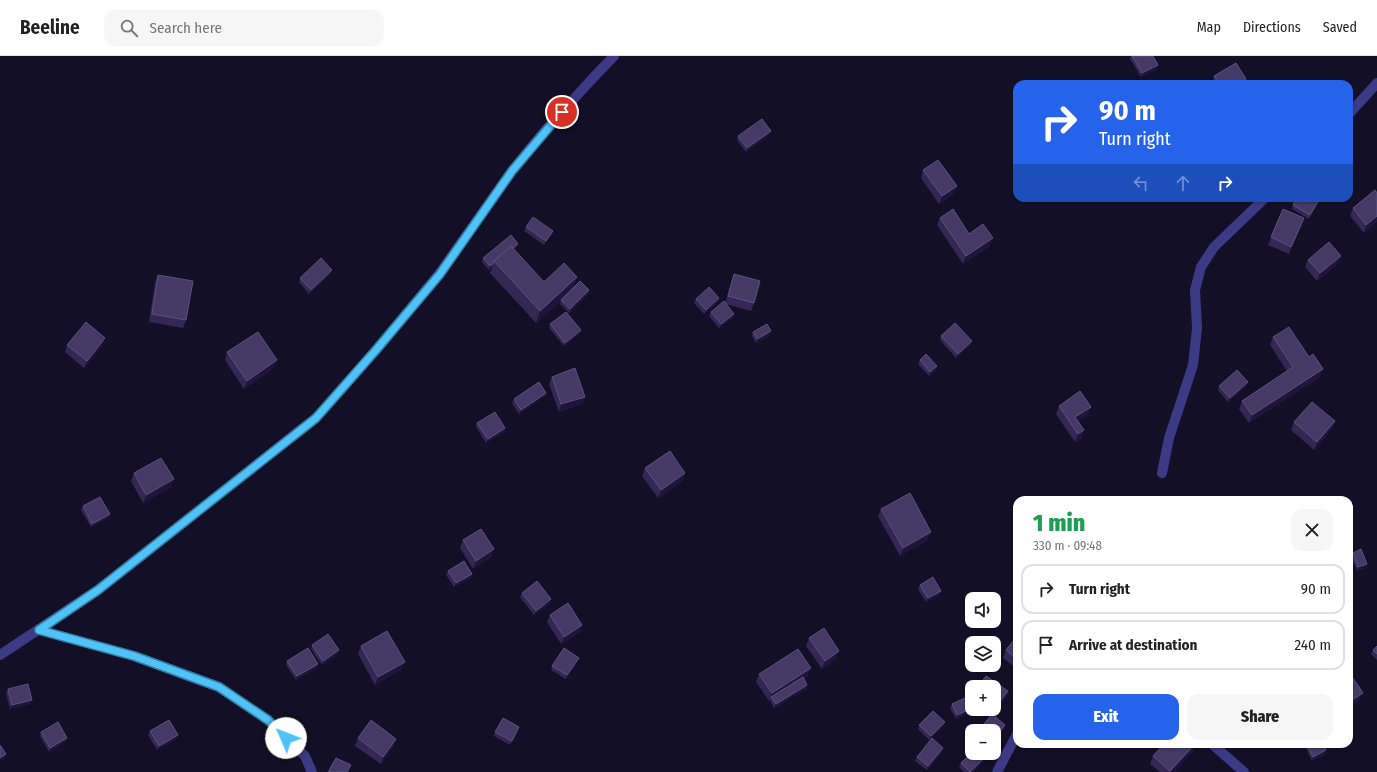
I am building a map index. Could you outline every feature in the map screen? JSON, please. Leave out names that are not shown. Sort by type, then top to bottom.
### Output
[{"type":"street","points":[[0,655],[98,590],[316,418],[440,274],[512,171],[592,78],[614,56]]},
{"type":"street","points":[[1353,109],[1377,82]]},
{"type":"street","points":[[1162,473],[1169,438],[1193,365],[1197,328],[1195,290],[1200,267],[1214,247],[1261,202]]},
{"type":"street","points":[[39,630],[134,656],[219,687],[268,720],[305,756],[312,772]]},
{"type":"street","points":[[997,772],[1013,742]]},
{"type":"street","points":[[1217,748],[1244,772]]},
{"type":"building","points":[[1132,56],[1153,56],[1158,65],[1142,73]]},
{"type":"building","points":[[1236,63],[1246,79],[1216,80],[1214,76]]},
{"type":"building","points":[[762,119],[771,131],[747,148],[738,136]]},
{"type":"building","points":[[938,160],[957,186],[942,196],[923,170]]},
{"type":"building","points":[[1375,190],[1377,193],[1377,216],[1366,225],[1353,208]]},
{"type":"building","points":[[1295,202],[1318,202],[1310,215],[1293,205]]},
{"type":"building","points":[[953,209],[969,234],[983,224],[993,238],[966,256],[940,218]]},
{"type":"building","points":[[1283,209],[1304,218],[1291,247],[1271,237]]},
{"type":"building","points":[[533,217],[553,231],[546,241],[526,227]]},
{"type":"building","points":[[511,235],[518,244],[513,248],[511,246],[490,266],[483,258]]},
{"type":"building","points":[[1329,242],[1341,256],[1320,273],[1308,260]]},
{"type":"building","points":[[511,246],[544,282],[564,263],[577,277],[540,311],[494,261]]},
{"type":"building","points":[[321,258],[332,270],[311,290],[300,278]]},
{"type":"building","points":[[734,274],[760,281],[754,303],[728,296]]},
{"type":"building","points":[[158,275],[193,281],[186,320],[152,314]]},
{"type":"building","points":[[580,281],[589,290],[570,309],[561,300]]},
{"type":"building","points":[[709,287],[719,298],[706,310],[696,299]]},
{"type":"building","points":[[724,301],[734,314],[721,324],[711,312]]},
{"type":"building","points":[[566,312],[581,330],[565,343],[550,324]]},
{"type":"building","points":[[86,322],[105,338],[87,361],[67,345]]},
{"type":"building","points":[[955,323],[972,341],[958,354],[941,336]]},
{"type":"building","points":[[767,324],[771,331],[757,339],[753,332]]},
{"type":"building","points":[[1289,327],[1309,357],[1313,354],[1323,369],[1252,415],[1242,401],[1293,367],[1273,337]]},
{"type":"building","points":[[258,332],[277,360],[247,381],[227,352]]},
{"type":"building","points":[[926,354],[937,366],[930,372],[920,360]]},
{"type":"building","points":[[575,368],[585,397],[561,404],[552,377]]},
{"type":"building","points":[[1237,370],[1248,382],[1230,398],[1219,386]]},
{"type":"building","points":[[539,382],[546,393],[521,410],[514,399]]},
{"type":"building","points":[[1080,391],[1091,407],[1075,417],[1084,430],[1078,434],[1059,406]]},
{"type":"building","points":[[1312,402],[1335,421],[1317,442],[1294,422]]},
{"type":"building","points":[[495,412],[505,428],[488,439],[477,423]]},
{"type":"building","points":[[670,451],[685,473],[661,490],[645,468]]},
{"type":"building","points":[[161,458],[174,479],[146,495],[134,473]]},
{"type":"building","points":[[910,493],[931,532],[903,548],[881,509]]},
{"type":"building","points":[[100,497],[110,514],[92,524],[83,506]]},
{"type":"building","points":[[481,529],[494,549],[476,561],[463,540]]},
{"type":"building","points":[[1361,549],[1367,564],[1358,567],[1353,553]]},
{"type":"building","points":[[464,561],[472,574],[456,583],[448,571]]},
{"type":"building","points":[[933,577],[941,591],[928,598],[920,585]]},
{"type":"building","points":[[537,581],[551,599],[536,611],[522,593]]},
{"type":"building","points":[[568,603],[582,625],[564,637],[550,615]]},
{"type":"building","points":[[824,628],[839,651],[825,661],[809,638]]},
{"type":"building","points":[[387,631],[405,662],[378,677],[361,646]]},
{"type":"building","points":[[328,634],[339,650],[323,661],[312,645]]},
{"type":"building","points":[[1013,641],[1013,656],[1006,650]]},
{"type":"building","points":[[1377,646],[1377,654],[1373,650]]},
{"type":"building","points":[[308,648],[318,664],[297,676],[287,661]]},
{"type":"building","points":[[564,648],[579,658],[567,675],[552,666]]},
{"type":"building","points":[[798,649],[811,668],[772,693],[759,674]]},
{"type":"building","points":[[986,676],[992,680],[983,680]]},
{"type":"building","points":[[803,677],[807,685],[776,704],[771,697]]},
{"type":"building","points":[[1353,678],[1363,693],[1353,699]]},
{"type":"building","points":[[28,684],[32,700],[12,705],[8,689]]},
{"type":"building","points":[[1001,686],[1008,691],[1001,700]]},
{"type":"building","points":[[965,698],[965,711],[957,715],[952,704]]},
{"type":"building","points":[[933,711],[945,722],[931,736],[919,725]]},
{"type":"building","points":[[990,716],[994,716],[1005,725],[1001,730],[1001,724],[984,724]]},
{"type":"building","points":[[503,718],[519,727],[512,741],[495,732]]},
{"type":"building","points":[[169,720],[178,735],[159,746],[150,731]]},
{"type":"building","points":[[371,720],[396,739],[383,757],[358,738]]},
{"type":"building","points":[[58,722],[67,738],[50,748],[41,732]]},
{"type":"building","points":[[932,738],[943,748],[928,766],[917,757]]},
{"type":"building","points":[[0,745],[6,754],[0,758]]},
{"type":"building","points":[[1160,748],[1191,748],[1170,771],[1153,756]]},
{"type":"building","points":[[1309,748],[1325,748],[1326,750],[1313,757]]},
{"type":"building","points":[[336,758],[351,765],[347,772],[328,772]]},
{"type":"building","points":[[965,759],[982,760],[970,772],[961,763]]},
{"type":"route","points":[[286,738],[268,720],[219,687],[134,656],[39,630],[98,590],[316,418],[440,274],[512,171],[562,112]]}]
